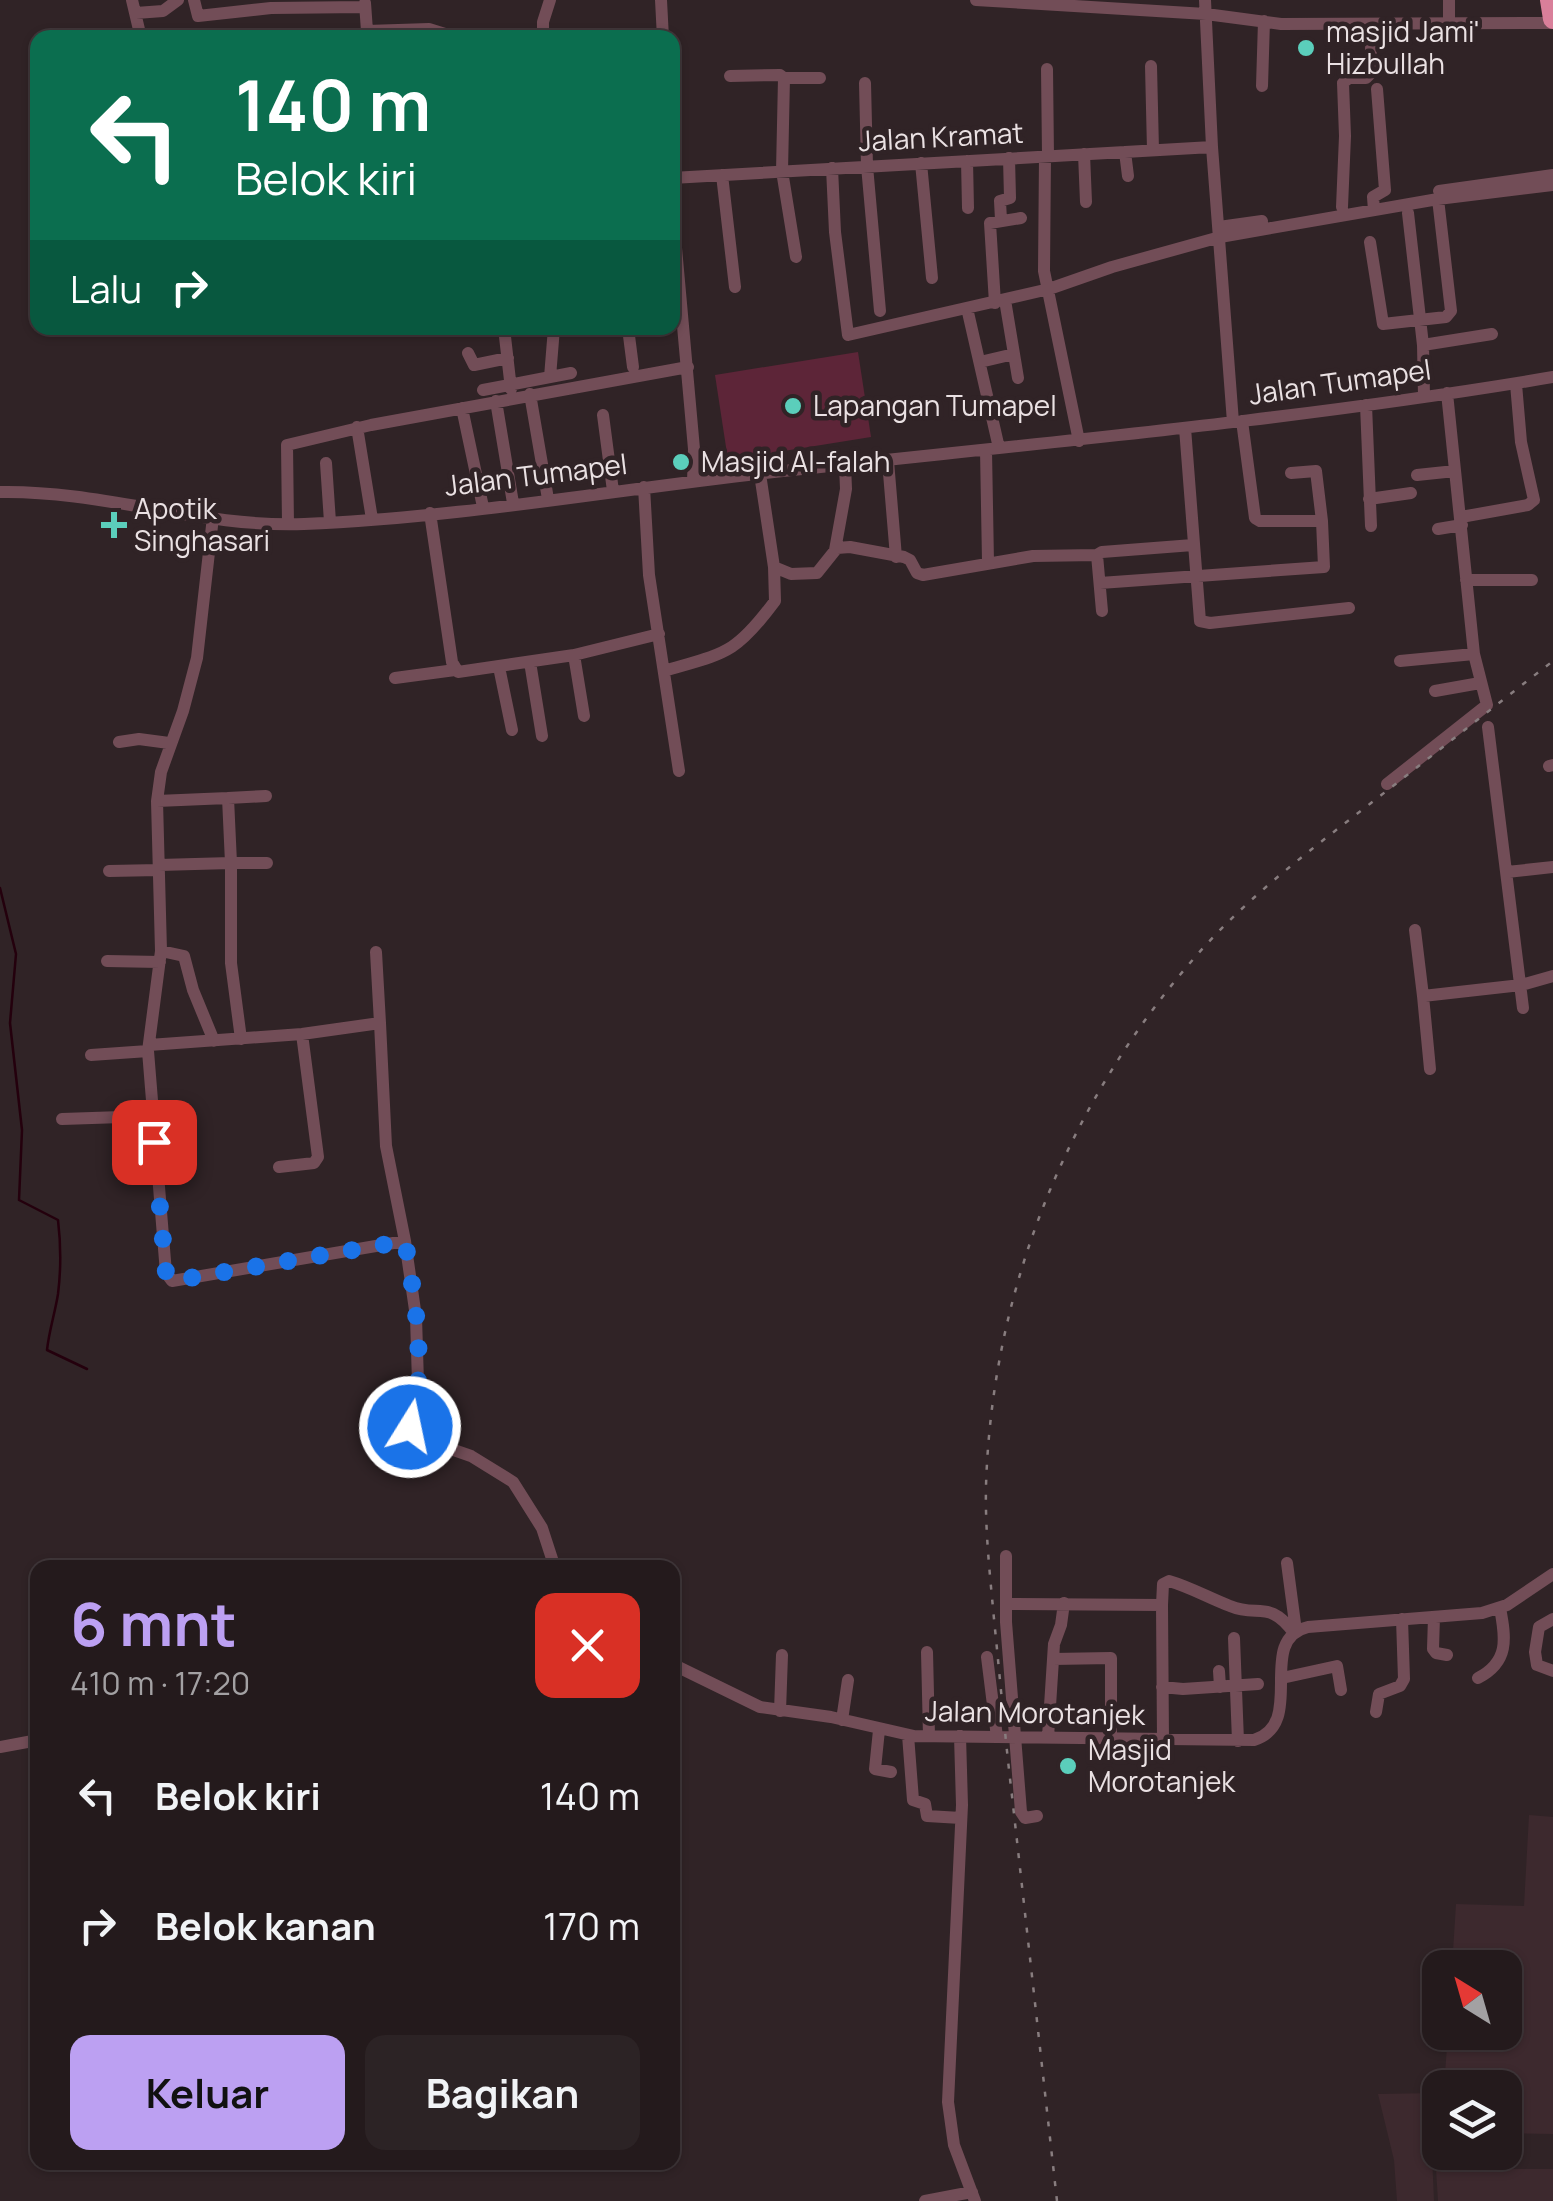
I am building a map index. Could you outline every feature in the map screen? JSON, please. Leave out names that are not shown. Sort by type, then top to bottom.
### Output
[{"type":"highway","points":[[1550,0],[1553,21]]},
{"type":"street","points":[[134,6],[163,11],[178,0]]},
{"type":"street","points":[[194,0],[198,16],[288,4],[364,4],[366,30]]},
{"type":"street","points":[[543,30],[550,0]]},
{"type":"street","points":[[662,0],[663,30]]},
{"type":"street","points":[[976,0],[1206,7],[1264,21],[1553,21]]},
{"type":"street","points":[[1449,0],[1449,24]]},
{"type":"street","points":[[1206,7],[1212,147],[1238,422],[1255,518],[1322,522]]},
{"type":"street","points":[[1262,86],[1264,21]]},
{"type":"street","points":[[1342,208],[1343,83],[1370,74],[1372,24]]},
{"type":"street","points":[[1150,66],[1153,150]]},
{"type":"street","points":[[1047,68],[1047,280],[1079,441]]},
{"type":"street","points":[[730,76],[780,74],[784,78],[820,78]]},
{"type":"street","points":[[784,78],[782,170],[796,257]]},
{"type":"street","points":[[865,83],[880,311]]},
{"type":"street","points":[[1374,206],[1375,194],[1385,190],[1378,89]]},
{"type":"street","name":"Jalan Kramat","points":[[680,178],[1212,147]]},
{"type":"street","points":[[1125,152],[1128,176]]},
{"type":"street","points":[[1084,154],[1086,202]]},
{"type":"street","points":[[1001,220],[1000,201],[1010,198],[1009,158]]},
{"type":"street","points":[[967,160],[968,208]]},
{"type":"street","points":[[921,163],[932,278]]},
{"type":"street","points":[[832,168],[847,330],[968,308],[1047,280],[1112,267],[1220,232],[1342,208],[1553,184]]},
{"type":"street","points":[[722,175],[734,287]]},
{"type":"street","points":[[1220,232],[1553,175]]},
{"type":"street","points":[[1370,242],[1382,323],[1446,317],[1451,311],[1438,199]]},
{"type":"street","points":[[1408,213],[1423,345],[1424,396]]},
{"type":"street","points":[[1018,378],[994,278],[990,224],[1020,218]]},
{"type":"street","points":[[680,287],[694,482]]},
{"type":"street","points":[[968,308],[993,449],[988,562]]},
{"type":"street","points":[[1423,345],[1492,334]]},
{"type":"street","points":[[505,335],[512,392]]},
{"type":"street","points":[[550,377],[553,335]]},
{"type":"street","points":[[629,335],[633,367]]},
{"type":"street","points":[[468,353],[474,364],[508,358]]},
{"type":"street","points":[[980,362],[1014,354]]},
{"type":"street","points":[[483,390],[530,394],[687,361]]},
{"type":"street","points":[[288,524],[287,445],[496,401],[550,377],[571,374]]},
{"type":"street","name":"Jalan Tumapel","points":[[0,492],[67,494],[213,518],[288,524],[330,522],[1079,441],[1553,377]]},
{"type":"street","points":[[1438,529],[1534,500],[1521,442],[1516,384]]},
{"type":"street","points":[[1388,784],[1486,706],[1474,654],[1447,393]]},
{"type":"street","points":[[530,394],[548,499]]},
{"type":"street","points":[[496,401],[514,503]]},
{"type":"street","points":[[1366,405],[1370,526]]},
{"type":"street","points":[[462,408],[483,507]]},
{"type":"street","points":[[603,415],[613,491]]},
{"type":"street","points":[[357,428],[372,518]]},
{"type":"street","points":[[1185,428],[1198,618],[1203,622],[1349,608]]},
{"type":"street","points":[[888,461],[896,557]]},
{"type":"street","points":[[326,463],[330,522]]},
{"type":"street","points":[[774,567],[791,574],[816,574],[835,550],[846,490],[846,465]]},
{"type":"street","points":[[1100,582],[1321,568],[1326,562],[1316,471],[1291,473]]},
{"type":"street","points":[[1417,476],[1455,472]]},
{"type":"street","points":[[664,671],[723,655],[739,644],[775,601],[760,474]]},
{"type":"street","points":[[644,487],[649,575],[679,771]]},
{"type":"street","points":[[1369,499],[1411,493]]},
{"type":"street","points":[[430,513],[455,670]]},
{"type":"street","points":[[213,518],[197,658],[170,743],[157,801],[161,956],[148,1048],[166,1273],[172,1281],[405,1241]]},
{"type":"street","points":[[835,550],[850,548],[910,560],[917,573],[923,575],[1032,556],[1097,555],[1193,545]]},
{"type":"street","points":[[1097,555],[1102,611]]},
{"type":"street","points":[[1466,580],[1532,580]]},
{"type":"street","points":[[395,678],[455,670],[465,673],[574,655],[659,634]]},
{"type":"street","points":[[1400,661],[1474,654]]},
{"type":"street","points":[[574,655],[584,716]]},
{"type":"street","points":[[530,662],[542,736]]},
{"type":"street","points":[[499,667],[512,730]]},
{"type":"street","points":[[1435,691],[1480,683]]},
{"type":"street","points":[[1488,727],[1523,1008]]},
{"type":"street","points":[[119,742],[139,739],[170,743]]},
{"type":"street","points":[[157,801],[266,796]]},
{"type":"street","points":[[228,798],[231,964],[241,1039]]},
{"type":"street","points":[[109,871],[268,863]]},
{"type":"street","points":[[1507,872],[1553,867]]},
{"type":"street","points":[[1415,930],[1430,1069]]},
{"type":"street","points":[[376,952],[386,1146],[416,1317],[418,1383],[410,1427],[413,1434],[490,1465],[513,1482],[542,1528],[552,1560]]},
{"type":"street","points":[[107,961],[184,956],[214,1041]]},
{"type":"street","points":[[1423,996],[1521,985],[1553,976]]},
{"type":"street","points":[[90,1055],[380,1023]]},
{"type":"street","points":[[279,1167],[314,1163],[318,1157],[302,1034]]},
{"type":"street","points":[[62,1120],[152,1116]]},
{"type":"street","points":[[1006,1556],[1021,1812],[1025,1818],[1038,1816]]},
{"type":"street","points":[[1286,1563],[1295,1632]]},
{"type":"street","points":[[1295,1632],[1308,1627],[1402,1618],[1470,1616],[1500,1608],[1553,1574]]},
{"type":"street","points":[[1163,1740],[1164,1582],[1171,1581],[1235,1608],[1276,1614],[1295,1632]]},
{"type":"street","points":[[1048,1737],[1055,1635],[1062,1625],[1064,1603]]},
{"type":"street","points":[[1006,1604],[1162,1605]]},
{"type":"street","points":[[1478,1678],[1499,1664],[1500,1608]]},
{"type":"street","points":[[1434,1616],[1433,1649],[1446,1655]]},
{"type":"street","points":[[1376,1712],[1379,1694],[1400,1686],[1404,1679],[1402,1618]]},
{"type":"street","points":[[1553,1619],[1539,1628],[1535,1652],[1537,1664],[1553,1671]]},
{"type":"street","name":"Jalan Morotanjek","points":[[680,1668],[742,1700],[879,1730],[908,1746],[930,1736],[1238,1741],[1262,1738],[1278,1721],[1286,1640],[1295,1632]]},
{"type":"street","points":[[1234,1638],[1238,1741]]},
{"type":"street","points":[[926,1652],[930,1736]]},
{"type":"street","points":[[780,1711],[788,1673],[782,1655]]},
{"type":"street","points":[[988,1657],[997,1737]]},
{"type":"street","points":[[1053,1659],[1111,1658],[1111,1739]]},
{"type":"street","points":[[1282,1678],[1337,1666],[1341,1690]]},
{"type":"street","points":[[1219,1672],[1220,1687]]},
{"type":"street","points":[[842,1720],[848,1680]]},
{"type":"street","points":[[1162,1687],[1258,1684]]},
{"type":"street","points":[[879,1730],[875,1769],[891,1772]]},
{"type":"street","points":[[925,2201],[973,2196],[950,2132],[948,2102],[962,1813],[960,1736]]},
{"type":"street","points":[[0,1747],[30,1741]]},
{"type":"street","points":[[908,1746],[912,1800],[925,1804],[927,1816],[962,1813]]},
{"type":"shaded area","name":"Lapangan Tumapel","points":[[858,352],[871,437],[728,460],[715,375]]},
{"type":"shaded area","points":[[1529,1815],[1553,1817],[1553,2134],[1522,2133],[1522,2070],[1445,2070],[1447,2050],[1522,2050],[1522,1950],[1453,1950],[1456,1904],[1524,1906]]},
{"type":"shaded area","points":[[1422,2093],[1422,2170],[1433,2170],[1434,2201],[1397,2201],[1394,2160],[1378,2094]]},
{"type":"shaded area","points":[[1553,2169],[1553,2201],[1438,2201],[1436,2170]]},
{"type":"waterway","points":[[0,888],[16,954],[10,1023],[22,1130],[19,1200],[58,1220],[59,1285],[47,1350],[87,1369]]},
{"type":"railway","points":[[1057,2201],[1007,1752],[986,1520],[992,1412],[1004,1338],[1022,1267],[1047,1197],[1114,1066],[1156,1005],[1204,947],[1284,871],[1553,661]]},
{"type":"place","name":"masjid Jami' Hizbullah","points":[[1306,48]]},
{"type":"place","name":"Lapangan Tumapel","points":[[793,406]]},
{"type":"place","name":"Masjid Al-falah","points":[[681,462]]},
{"type":"place","name":"Apotik Singhasari","points":[[114,525]]},
{"type":"place","name":"Masjid Morotanjek","points":[[1068,1766]]},
{"type":"route","points":[[154,1142],[166,1273],[172,1281],[405,1241],[416,1317],[418,1366],[410,1427]]}]
